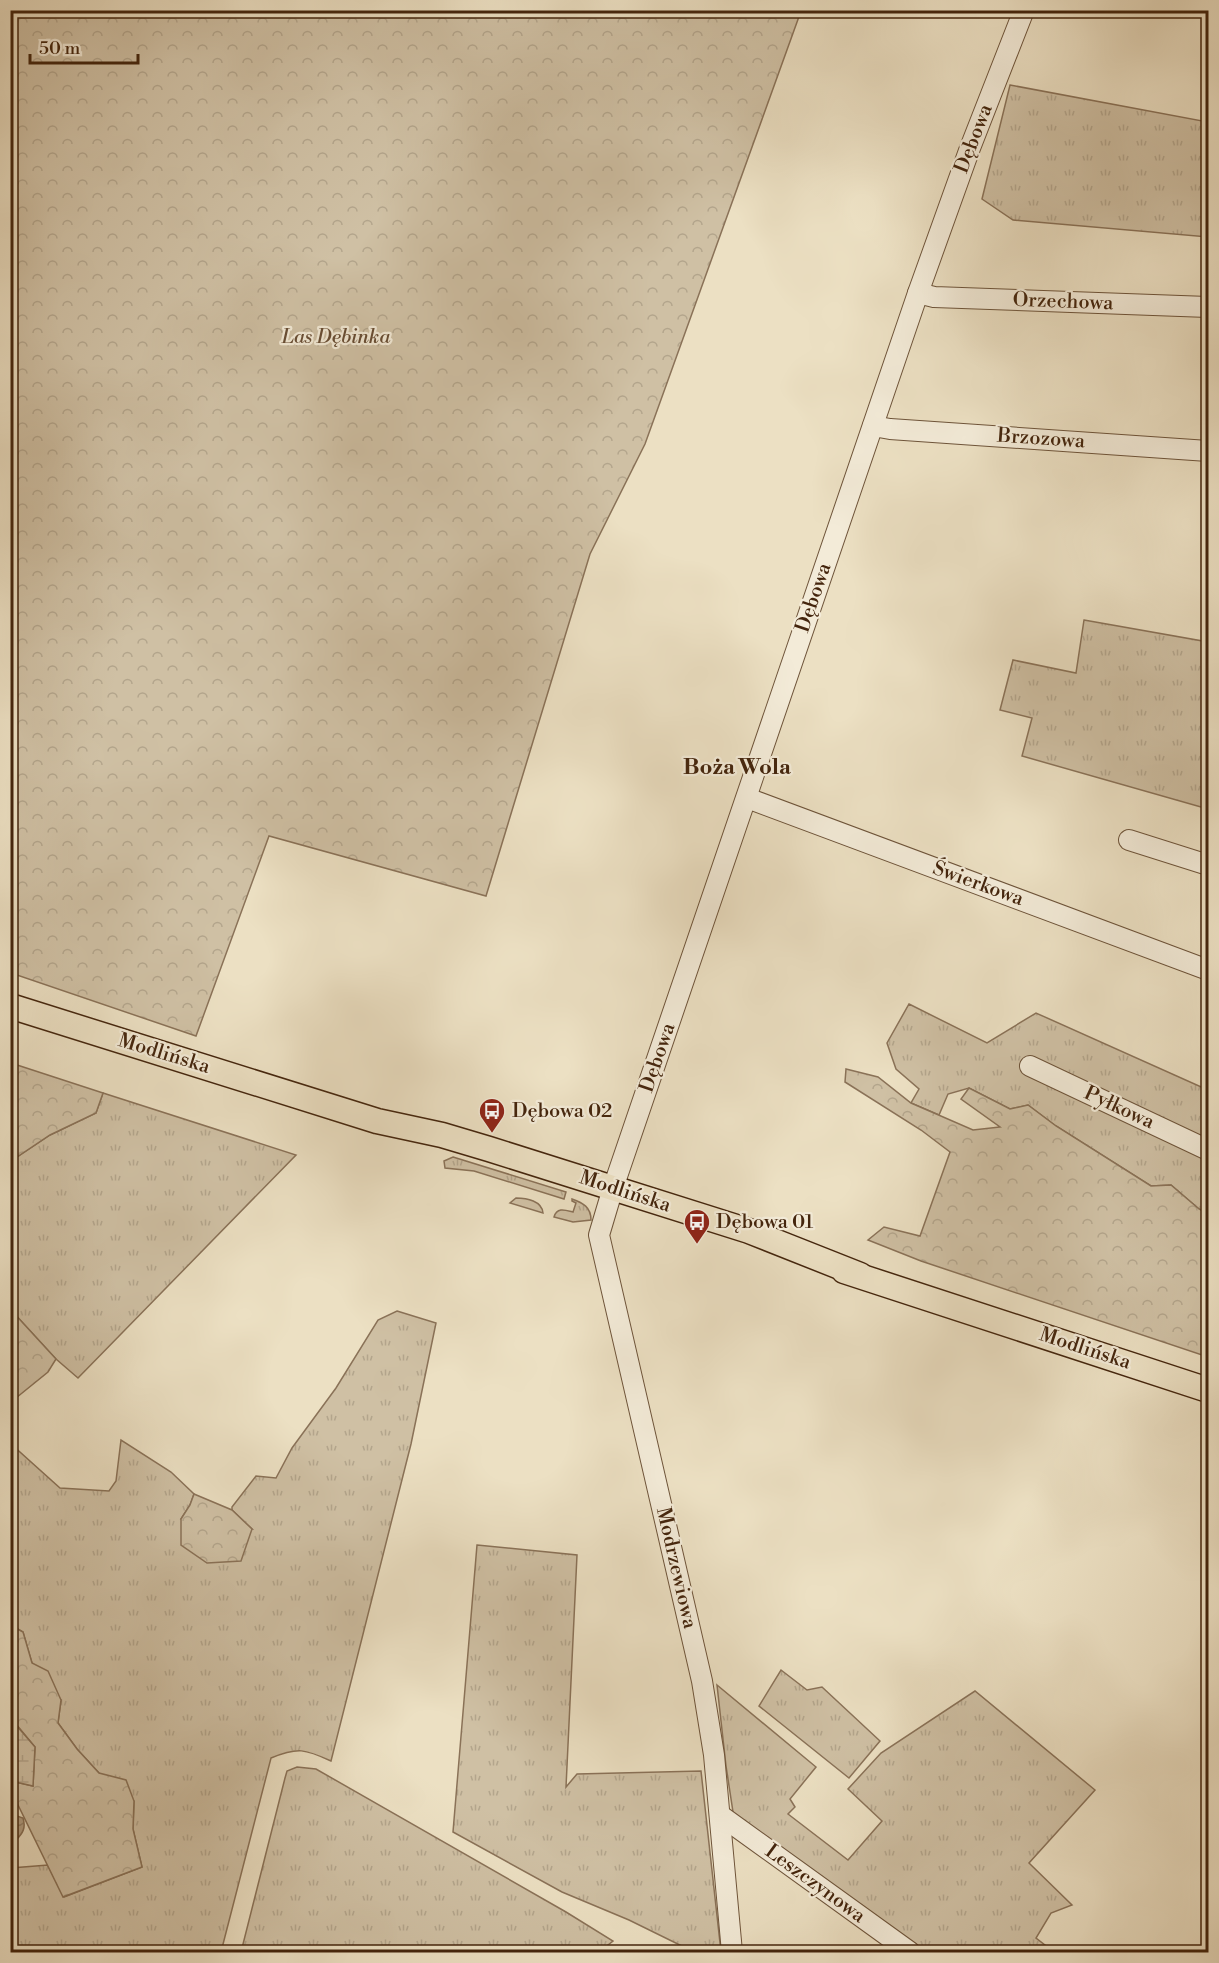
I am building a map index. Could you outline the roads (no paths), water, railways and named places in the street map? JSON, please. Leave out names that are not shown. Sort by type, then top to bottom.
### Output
[{"type":"main road","name":"Modlińska","points":[[10,1006],[386,1123],[442,1135],[611,1195],[775,1240],[860,1275],[1209,1390]]},
{"type":"street","name":"Dębowa","points":[[611,1195],[918,293],[970,148],[1024,10]]},
{"type":"street","name":"Orzechowa","points":[[918,293],[933,297],[1209,307]]},
{"type":"street","name":"Brzozowa","points":[[873,426],[1209,451]]},
{"type":"street","name":"Świerkowa","points":[[747,798],[1209,969]]},
{"type":"street","points":[[1129,840],[1209,865]]},
{"type":"street","name":"Pyłkowa","points":[[1030,1066],[1209,1150]]},
{"type":"street","name":"Modrzewiowa","points":[[611,1195],[599,1235],[702,1681],[714,1755],[732,1953]]},
{"type":"street","name":"Leszczynowa","points":[[720,1815],[910,1953]]},
{"type":"water","points":[[11,1814],[23,1818],[24,1822],[23,1830],[16,1840],[11,1840]]},
{"type":"place","name":"Dębowa 02","points":[[492,1134]]},
{"type":"place","name":"Dębowa 01","points":[[697,1245]]},
{"type":"district","name":"Boża Wola","points":[[737,767]]},
{"type":"park label","name":"Las Dębinka","points":[[336,337]]}]
